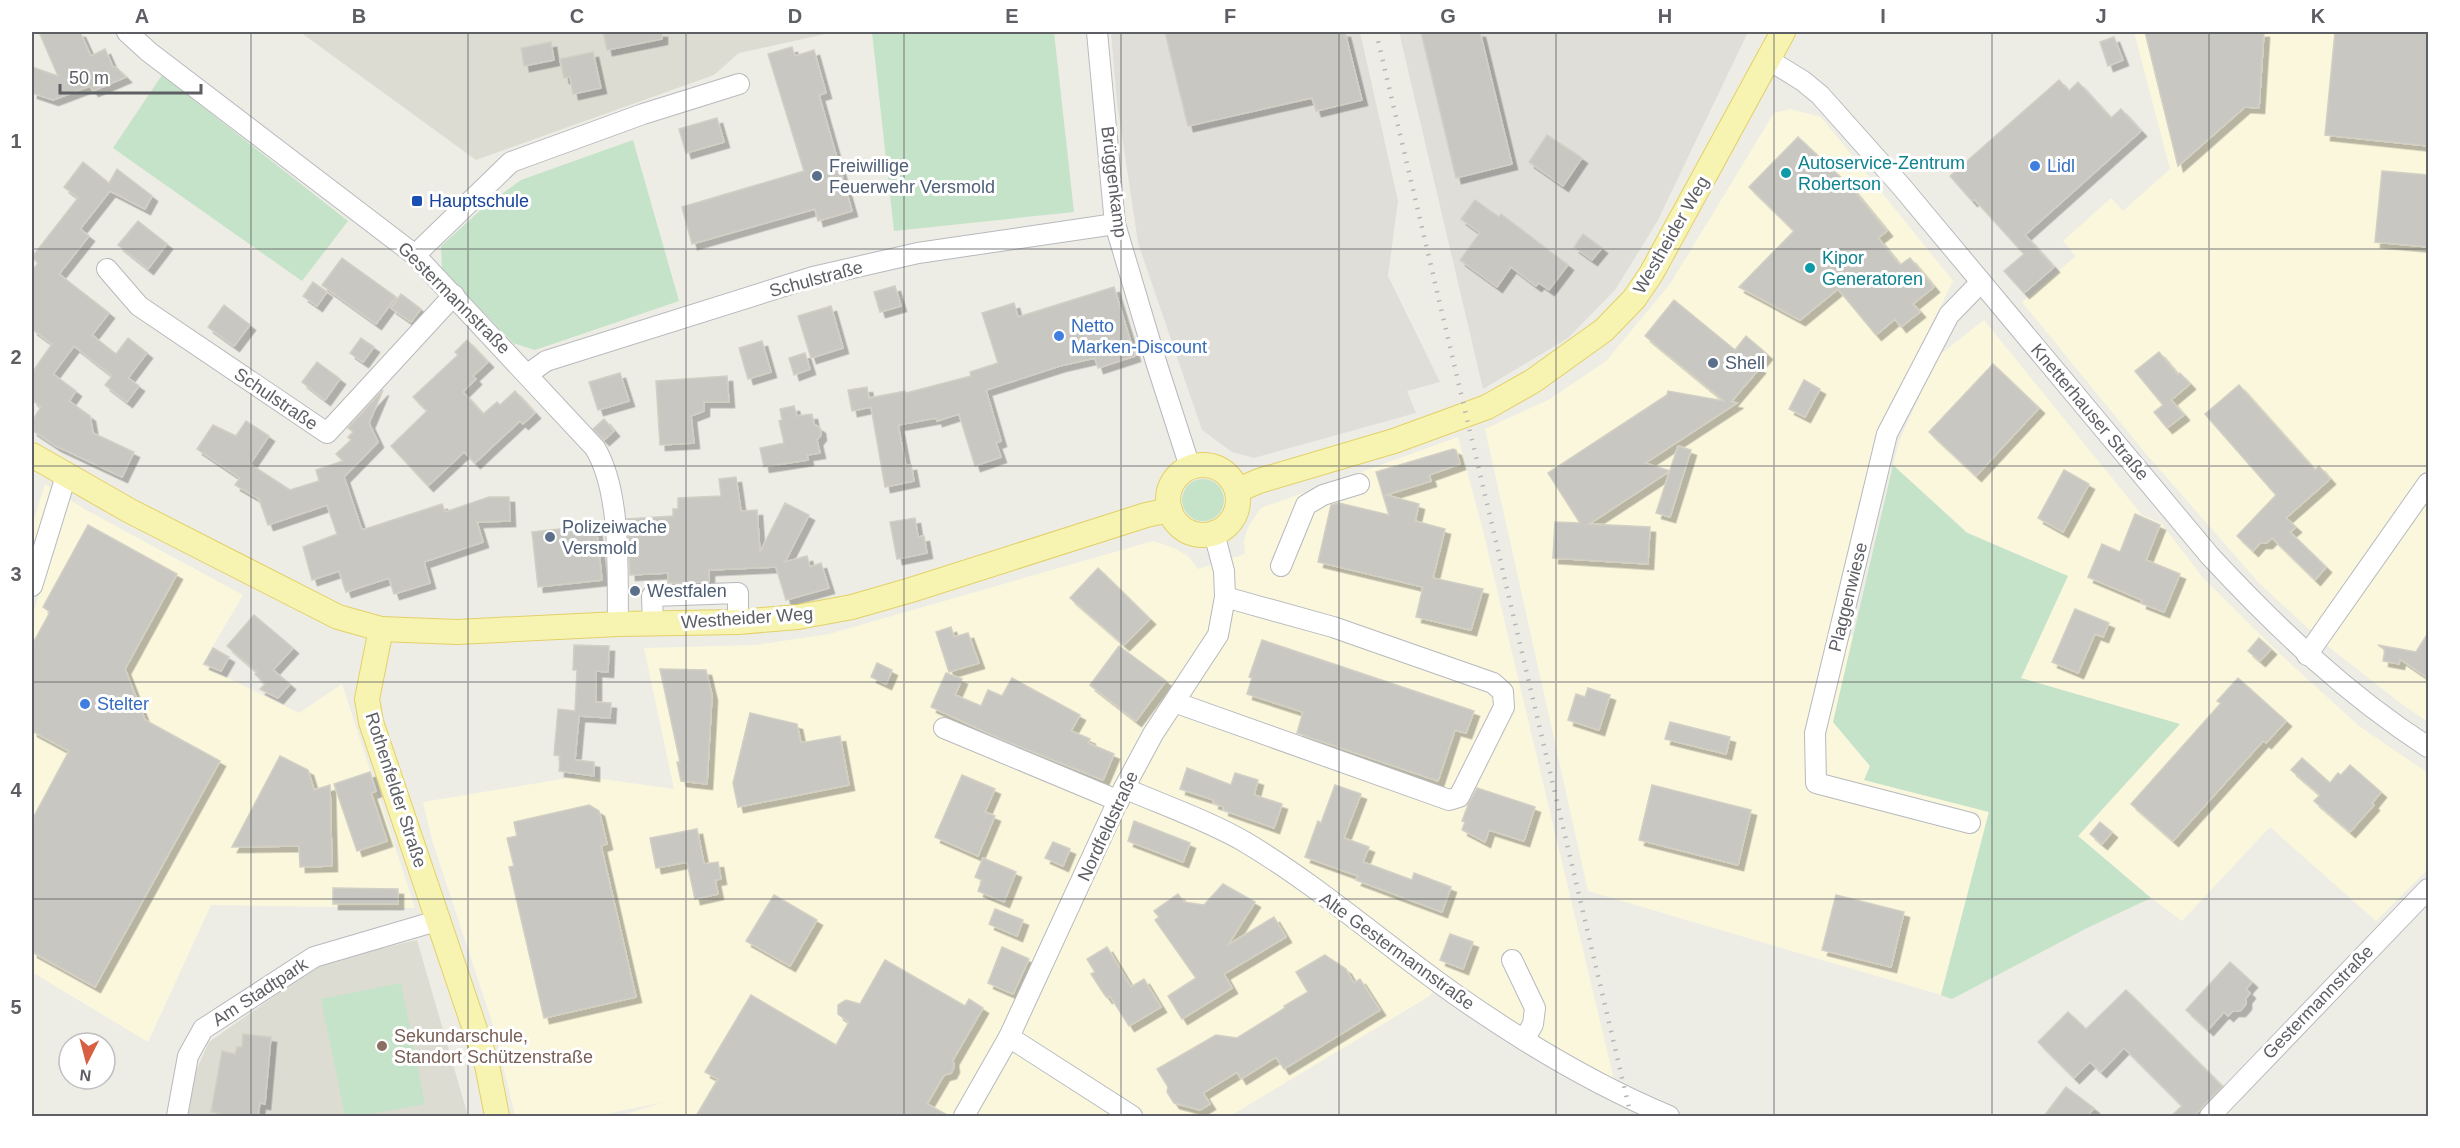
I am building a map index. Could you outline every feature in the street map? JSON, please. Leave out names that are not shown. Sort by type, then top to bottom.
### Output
[{"type":"main road","name":"Westheider Weg","points":[[1238,490],[1308,466],[1394,441],[1487,407],[1533,381],[1604,330],[1634,299],[1652,274],[1783,32]]},
{"type":"main road","points":[[32,455],[66,476],[206,551],[338,617],[381,629]]},
{"type":"main road","points":[[1202,464],[1224,471],[1233,479],[1238,490],[1237,512],[1232,521],[1224,529],[1214,533],[1205,535],[1187,531],[1179,526],[1170,510],[1169,489],[1181,472],[1190,466],[1202,464]]},
{"type":"main road","name":"Westheider Weg","points":[[381,629],[457,632],[618,624],[738,622],[798,617],[852,607],[1146,515],[1170,510]]},
{"type":"main road","name":"Rothenfelder Straße","points":[[381,629],[367,699],[371,722],[487,1065],[497,1116]]},
{"type":"street","name":"Gestermannstraße","points":[[127,32],[149,52],[415,255],[595,448],[605,465],[614,516],[618,624]]},
{"type":"street","name":"Brüggenkamp","points":[[1097,32],[1115,224],[1190,466]]},
{"type":"street","name":"Knetterhauser Straße","points":[[1769,60],[1803,81],[1820,95],[1901,186],[2210,556],[2257,607],[2307,655],[2392,724],[2428,747]]},
{"type":"street","points":[[415,255],[511,162],[643,114],[739,84]]},
{"type":"street","name":"Schulstraße","points":[[528,374],[546,362],[813,277],[918,252],[1115,224]]},
{"type":"street","name":"Schulstraße","points":[[107,269],[139,306],[327,433],[454,295]]},
{"type":"street","name":"Plaggenwiese","points":[[1970,823],[1816,783],[1815,733],[1887,434],[1949,315],[1981,282]]},
{"type":"street","points":[[1308,466],[1323,495]]},
{"type":"street","points":[[32,586],[66,476]]},
{"type":"street","points":[[2307,655],[2428,483]]},
{"type":"street","points":[[1281,566],[1306,506],[1323,495],[1359,484]]},
{"type":"street","name":"Nordfeldstraße","points":[[964,1116],[1009,1037],[1121,794],[1153,734],[1218,634],[1226,597],[1224,571],[1214,533]]},
{"type":"street","points":[[1174,702],[1449,800],[1459,797],[1504,707],[1503,692],[1494,683],[1333,627],[1226,597]]},
{"type":"street","name":"Alte Gestermannstraße","points":[[944,728],[1243,841],[1280,864],[1457,995],[1533,1047],[1627,1098],[1669,1116]]},
{"type":"street","name":"Gestermannstraße","points":[[2210,1116],[2428,889]]},
{"type":"street","name":"Am Stadtpark","points":[[177,1116],[188,1056],[203,1029],[314,957],[440,921]]},
{"type":"street","points":[[1512,960],[1535,1008],[1533,1023],[1524,1040]]},
{"type":"street","points":[[1009,1037],[1132,1116]]},
{"type":"shaded area","points":[[300,32],[834,32],[739,53],[714,75],[476,160]]},
{"type":"shaded area","points":[[1111,32],[1360,32],[1398,201],[1388,276],[1440,382],[1407,391],[1416,413],[1254,458],[1232,452],[1202,430],[1138,243],[1117,103]]},
{"type":"shaded area","points":[[1399,32],[1748,32],[1657,222],[1615,290],[1568,338],[1483,389]]},
{"type":"shaded area","points":[[2134,32],[2428,32],[2428,722],[2325,644],[2259,583],[2147,455],[2022,302],[2076,256],[2063,241],[2111,198],[2123,211],[2170,169]]},
{"type":"shaded area","points":[[1790,109],[1821,117],[1953,281],[1880,428],[1830,631],[1853,636],[1833,722],[1870,766],[1865,780],[1989,812],[1941,995],[1588,891],[1485,429],[1550,399],[1606,361],[1670,284],[1774,113]]},
{"type":"shaded area","points":[[1984,320],[2142,515],[2161,523],[2204,579],[2279,653],[2359,726],[2428,773],[2428,869],[2376,921],[2270,827],[2182,921],[2151,898],[2078,836],[2179,724],[2021,678],[2067,576],[1967,532],[1893,465],[1900,439],[1938,356]]},
{"type":"shaded area","points":[[1458,437],[1483,531],[1614,1080],[1529,1036],[1446,978],[1428,997],[1230,1116],[620,1116],[664,1102],[596,1116],[515,1116],[494,1028],[432,840],[423,802],[580,776],[674,789],[644,648],[755,645],[829,634],[1153,541],[1174,548],[1188,556],[1198,569],[1245,554],[1244,540],[1248,527],[1261,508]]},
{"type":"shaded area","points":[[45,484],[86,510],[243,595],[202,665],[299,713],[342,684],[415,908],[211,905],[148,1042],[32,972],[32,616],[39,595],[32,592],[32,526]]},
{"type":"shaded area","name":"Sekundarschule, Standort Schützenstraße","points":[[417,940],[468,1116],[187,1116],[196,1071],[209,1042],[323,962]]},
{"type":"green space","points":[[872,32],[1054,32],[1074,212],[894,231]]},
{"type":"green space","points":[[162,75],[348,221],[302,281],[113,148]]},
{"type":"green space","points":[[633,140],[679,301],[535,350],[513,343],[442,269],[441,246],[484,207],[521,180]]},
{"type":"green space","points":[[1893,465],[1967,533],[2068,576],[2021,678],[2180,724],[2078,836],[2151,898],[2087,928],[1952,999],[1941,995],[1989,812],[1864,780],[1870,766],[1833,722]]},
{"type":"green space","points":[[1203,479],[1218,485],[1224,500],[1218,515],[1203,521],[1188,515],[1182,500],[1188,485]]},
{"type":"green space","points":[[401,983],[425,1104],[360,1116],[345,1116],[321,999]]},
{"type":"building","points":[[39,32],[80,32],[91,56],[105,49],[113,67],[116,67],[126,77],[93,91],[90,86],[53,100],[32,93],[32,67],[58,76]]},
{"type":"building","points":[[603,32],[662,32],[662,39],[607,50]]},
{"type":"building","points":[[1165,32],[1345,32],[1362,100],[1316,111],[1312,98],[1188,126]]},
{"type":"building","points":[[1421,32],[1480,32],[1512,164],[1456,178]]},
{"type":"building","points":[[2145,32],[2264,32],[2259,108],[2245,107],[2178,166]]},
{"type":"building","points":[[2335,32],[2428,32],[2428,146],[2325,135]]},
{"type":"building","points":[[2114,37],[2123,60],[2108,66],[2100,42]]},
{"type":"building","points":[[551,42],[554,60],[524,66],[521,48]]},
{"type":"building","name":"Freiwillige Feuerwehr Versmold","points":[[792,47],[795,56],[814,50],[826,93],[819,95],[852,211],[818,221],[815,209],[692,244],[682,207],[804,171],[768,54]]},
{"type":"building","points":[[593,52],[601,88],[573,94],[570,77],[564,78],[560,59]]},
{"type":"building","name":"Lidl","points":[[2059,80],[2069,91],[2078,82],[2111,118],[2121,109],[2141,131],[2025,235],[2054,267],[2024,293],[2004,271],[2024,254],[1950,176]]},
{"type":"building","points":[[717,118],[724,142],[686,153],[679,129]]},
{"type":"building","points":[[1547,135],[1582,158],[1563,186],[1529,162]]},
{"type":"building","points":[[1798,137],[1852,188],[1887,231],[1878,238],[1900,265],[1910,258],[1934,287],[1913,304],[1920,312],[1901,327],[1895,319],[1876,335],[1838,289],[1800,320],[1739,287],[1794,231],[1749,187]]},
{"type":"building","points":[[83,162],[109,183],[117,169],[152,196],[145,209],[110,191],[80,229],[89,236],[59,274],[109,313],[92,335],[116,354],[128,338],[147,353],[128,378],[139,386],[127,402],[105,385],[112,376],[74,346],[53,374],[76,391],[69,401],[90,416],[93,433],[134,452],[122,477],[56,446],[32,430],[32,421],[41,407],[32,400],[32,379],[35,368],[52,344],[32,329],[32,271],[38,263],[32,257],[78,198],[64,187]]},
{"type":"building","points":[[2382,171],[2428,175],[2428,247],[2375,242]]},
{"type":"building","points":[[1475,200],[1499,217],[1501,214],[1568,265],[1549,290],[1539,283],[1536,286],[1511,267],[1497,287],[1460,260],[1480,233],[1461,219]]},
{"type":"building","points":[[138,221],[167,244],[148,269],[118,245]]},
{"type":"building","points":[[1583,234],[1602,248],[1592,260],[1574,247]]},
{"type":"building","points":[[342,258],[396,297],[376,324],[322,285]]},
{"type":"building","points":[[313,282],[327,292],[317,306],[303,296]]},
{"type":"building","points":[[895,286],[901,306],[880,312],[874,292]]},
{"type":"building","points":[[1114,287],[1135,356],[1098,368],[1095,358],[1060,366],[986,390],[1001,441],[996,443],[1001,457],[975,466],[959,414],[937,421],[936,418],[898,425],[906,466],[911,465],[914,481],[885,487],[871,407],[852,411],[848,390],[867,387],[869,398],[905,391],[906,393],[971,376],[970,372],[998,363],[982,313],[1014,303],[1018,317]]},
{"type":"building","points":[[401,294],[421,309],[411,322],[391,308]]},
{"type":"building","points":[[1674,300],[1735,350],[1746,336],[1767,354],[1757,366],[1760,368],[1731,402],[1737,403],[1645,463],[1670,471],[1589,524],[1650,527],[1648,564],[1553,558],[1555,522],[1580,523],[1548,473],[1667,395],[1668,391],[1724,401],[1645,336]]},
{"type":"building","points":[[224,305],[250,325],[234,346],[208,327]]},
{"type":"building","points":[[831,306],[843,348],[811,358],[798,316]]},
{"type":"building","points":[[361,338],[374,347],[363,362],[350,353]]},
{"type":"building","points":[[467,340],[488,362],[473,376],[476,379],[463,392],[483,414],[497,402],[500,405],[515,391],[535,413],[523,424],[520,421],[475,463],[464,452],[428,486],[391,446],[427,411],[413,397],[458,355],[455,352]]},
{"type":"building","points":[[762,341],[771,372],[748,379],[739,348]]},
{"type":"building","points":[[2159,352],[2178,375],[2180,373],[2190,384],[2171,400],[2184,415],[2167,428],[2154,412],[2163,405],[2135,371]]},
{"type":"building","points":[[805,353],[810,369],[794,375],[789,358]]},
{"type":"building","points":[[317,362],[340,379],[325,400],[302,382]]},
{"type":"building","points":[[1993,364],[2039,408],[1976,476],[1929,432]]},
{"type":"building","points":[[620,373],[629,401],[598,410],[589,382]]},
{"type":"building","points":[[727,376],[729,402],[704,402],[704,411],[691,416],[694,443],[660,445],[656,381]]},
{"type":"building","points":[[1804,380],[1820,389],[1805,417],[1789,409]]},
{"type":"building","points":[[2239,385],[2315,470],[2319,466],[2330,479],[2286,518],[2296,527],[2290,532],[2326,567],[2315,580],[2272,538],[2267,543],[2260,543],[2253,551],[2237,536],[2276,495],[2205,414]]},
{"type":"building","points":[[383,390],[369,423],[378,442],[344,477],[362,530],[442,504],[445,512],[489,497],[509,497],[510,521],[477,522],[483,542],[424,562],[430,583],[394,594],[389,578],[346,592],[339,571],[312,580],[303,547],[337,534],[327,505],[268,525],[259,499],[235,485],[240,478],[197,449],[213,425],[236,436],[246,421],[269,436],[250,464],[290,490],[319,481],[316,470],[343,461],[336,454],[351,440],[348,437],[353,432],[348,428]]},
{"type":"building","points":[[794,406],[797,416],[812,414],[814,424],[820,428],[821,435],[817,440],[820,453],[807,455],[808,460],[764,467],[760,448],[784,443],[779,421],[782,420],[780,409]]},
{"type":"building","points":[[604,419],[614,431],[604,440],[593,429]]},
{"type":"building","points":[[1678,446],[1691,450],[1670,517],[1656,513]]},
{"type":"building","points":[[1456,450],[1460,464],[1429,475],[1431,481],[1386,495],[1419,504],[1415,521],[1445,529],[1433,578],[1483,589],[1471,630],[1416,617],[1423,587],[1318,562],[1331,505],[1339,503],[1389,515],[1376,472]]},
{"type":"building","points":[[2064,470],[2089,484],[2063,532],[2038,518]]},
{"type":"building","points":[[736,477],[741,511],[757,510],[760,552],[785,503],[809,515],[785,562],[807,556],[810,567],[821,563],[829,588],[786,600],[776,567],[709,570],[709,582],[668,583],[668,573],[630,575],[627,519],[673,516],[673,509],[678,509],[678,498],[721,496],[719,479]]},
{"type":"building","points":[[2135,514],[2160,525],[2146,560],[2180,574],[2164,612],[2088,577],[2102,544],[2120,552]]},
{"type":"building","points":[[915,518],[918,537],[924,536],[927,553],[897,559],[890,522]]},
{"type":"building","name":"Stelter","points":[[88,525],[177,574],[125,669],[145,720],[220,761],[95,987],[32,952],[32,820],[69,751],[32,731],[32,645],[50,612],[43,607]]},
{"type":"building","points":[[596,525],[602,580],[538,587],[532,532]]},
{"type":"building","points":[[1098,568],[1150,619],[1124,645],[1070,598]]},
{"type":"building","points":[[2075,609],[2109,623],[2103,637],[2095,634],[2078,673],[2052,662]]},
{"type":"building","points":[[254,615],[293,648],[273,670],[290,684],[278,698],[260,689],[265,684],[255,674],[257,672],[227,646]]},
{"type":"building","points":[[951,627],[954,637],[968,633],[979,663],[949,672],[936,632]]},
{"type":"building","points":[[2428,633],[2428,678],[2400,659],[2399,664],[2383,661],[2385,650],[2378,645],[2416,652]]},
{"type":"building","points":[[2259,638],[2271,649],[2260,661],[2248,651]]},
{"type":"building","points":[[1262,640],[1474,711],[1466,733],[1455,730],[1438,781],[1297,733],[1303,712],[1247,694],[1252,678],[1249,677]]},
{"type":"building","points":[[574,645],[609,646],[608,672],[596,671],[596,702],[611,703],[610,718],[579,716],[575,760],[594,762],[594,776],[559,771],[560,756],[554,755],[558,709],[575,711],[577,670],[573,670]]},
{"type":"building","points":[[1119,646],[1166,681],[1136,721],[1090,685]]},
{"type":"building","points":[[213,648],[229,657],[221,671],[204,664]]},
{"type":"building","points":[[877,663],[892,670],[886,684],[871,677]]},
{"type":"building","points":[[660,669],[706,670],[712,695],[707,784],[681,781],[677,762],[680,762]]},
{"type":"building","points":[[946,673],[962,679],[955,695],[981,706],[988,690],[1002,696],[1012,678],[1080,715],[1071,731],[1090,739],[1088,743],[1114,754],[1103,780],[1001,739],[931,707]]},
{"type":"building","points":[[2238,678],[2286,721],[2266,743],[2263,741],[2173,841],[2131,804],[2221,703],[2217,701]]},
{"type":"building","points":[[1588,688],[1610,695],[1599,730],[1568,720],[1576,694],[1585,697]]},
{"type":"building","points":[[750,713],[797,724],[801,743],[840,736],[849,785],[738,807],[733,783]]},
{"type":"building","points":[[1670,722],[1730,737],[1726,754],[1665,739]]},
{"type":"building","points":[[280,756],[308,770],[314,790],[330,785],[332,866],[300,867],[299,846],[232,847]]},
{"type":"building","points":[[2302,758],[2330,783],[2338,773],[2341,775],[2350,765],[2381,792],[2372,803],[2374,805],[2350,832],[2314,801],[2320,795],[2291,770]]},
{"type":"building","points":[[1187,768],[1231,785],[1235,773],[1258,780],[1254,795],[1282,804],[1274,828],[1223,810],[1224,807],[1213,803],[1214,800],[1180,789]]},
{"type":"building","points":[[370,772],[376,791],[371,793],[387,841],[357,851],[334,784]]},
{"type":"building","points":[[962,775],[995,789],[985,812],[995,816],[978,856],[935,837]]},
{"type":"building","points":[[1335,785],[1361,794],[1344,838],[1369,847],[1363,862],[1412,880],[1414,873],[1451,887],[1442,912],[1356,880],[1358,876],[1305,857],[1318,821],[1321,823]]},
{"type":"building","points":[[1652,785],[1751,810],[1738,865],[1639,840]]},
{"type":"building","points":[[1477,788],[1535,807],[1524,841],[1489,830],[1485,842],[1462,830],[1465,822],[1462,821]]},
{"type":"building","points":[[589,805],[599,811],[607,844],[601,846],[636,997],[544,1018],[509,867],[514,866],[507,838],[517,836],[514,822]]},
{"type":"building","points":[[1134,821],[1190,843],[1183,862],[1128,841]]},
{"type":"building","points":[[2100,822],[2112,832],[2102,844],[2090,834]]},
{"type":"building","points":[[697,829],[704,864],[718,862],[721,879],[715,880],[718,894],[695,899],[687,862],[656,868],[650,838]]},
{"type":"building","points":[[1053,842],[1070,849],[1063,866],[1045,858]]},
{"type":"building","points":[[983,858],[1016,872],[1004,902],[978,891],[982,880],[975,877]]},
{"type":"building","points":[[1223,884],[1255,902],[1228,945],[1274,917],[1286,937],[1224,974],[1232,988],[1182,1019],[1168,996],[1196,978],[1155,920],[1159,917],[1154,911],[1178,894],[1184,902],[1204,905]]},
{"type":"building","points":[[333,888],[398,889],[398,904],[333,904]]},
{"type":"building","points":[[774,895],[817,920],[790,966],[746,941]]},
{"type":"building","points":[[1836,895],[1904,912],[1891,967],[1822,950]]},
{"type":"building","points":[[995,909],[1023,920],[1017,936],[989,924]]},
{"type":"building","points":[[1450,934],[1473,942],[1463,969],[1440,960]]},
{"type":"building","points":[[1002,947],[1029,959],[1013,994],[988,983]]},
{"type":"building","points":[[1107,947],[1131,987],[1144,979],[1161,1007],[1129,1026],[1110,996],[1107,998],[1091,974],[1095,972],[1087,959]]},
{"type":"building","points":[[1325,955],[1346,969],[1354,983],[1360,979],[1380,1010],[1284,1069],[1276,1057],[1241,1079],[1237,1072],[1203,1093],[1210,1104],[1200,1110],[1174,1103],[1157,1069],[1216,1035],[1237,1038],[1285,1008],[1284,1006],[1308,992],[1296,972]]},
{"type":"building","points":[[885,960],[965,1006],[969,999],[983,1008],[953,1060],[954,1067],[951,1073],[944,1075],[927,1104],[949,1116],[696,1116],[718,1079],[705,1072],[751,995],[836,1045],[849,1022],[838,1014],[838,1005],[846,1000],[860,1004]]},
{"type":"building","points":[[2230,962],[2252,982],[2246,989],[2250,993],[2246,998],[2246,1004],[2240,1011],[2233,1011],[2228,1016],[2224,1012],[2208,1030],[2186,1010]]},
{"type":"building","points":[[2126,990],[2222,1086],[2194,1116],[2171,1116],[2182,1106],[2124,1048],[2101,1072],[2090,1062],[2074,1078],[2038,1042],[2068,1012],[2086,1029]]},
{"type":"building","points":[[243,1034],[271,1037],[265,1104],[260,1103],[258,1116],[218,1116],[219,1113],[211,1112],[222,1051],[235,1054],[237,1047],[242,1047]]},
{"type":"building","points":[[2066,1087],[2094,1108],[2087,1116],[2044,1116]]},
{"type":"railway","points":[[1376,32],[1631,1116]]},
{"type":"place","name":"Lidl","points":[[2035,166]]},
{"type":"place","name":"Autoservice-Zentrum Robertson","points":[[1786,173]]},
{"type":"place","name":"Freiwillige Feuerwehr Versmold","points":[[817,176]]},
{"type":"place","name":"Hauptschule","points":[[417,201]]},
{"type":"place","name":"Kipor Generatoren","points":[[1810,268]]},
{"type":"place","name":"Netto Marken-Discount","points":[[1059,336]]},
{"type":"place","name":"Shell","points":[[1713,363]]},
{"type":"place","name":"Polizeiwache Versmold","points":[[550,537]]},
{"type":"place","name":"Westfalen","points":[[635,591]]},
{"type":"place","name":"Stelter","points":[[85,704]]},
{"type":"place","name":"Sekundarschule, Standort Schützenstraße","points":[[382,1046]]}]
